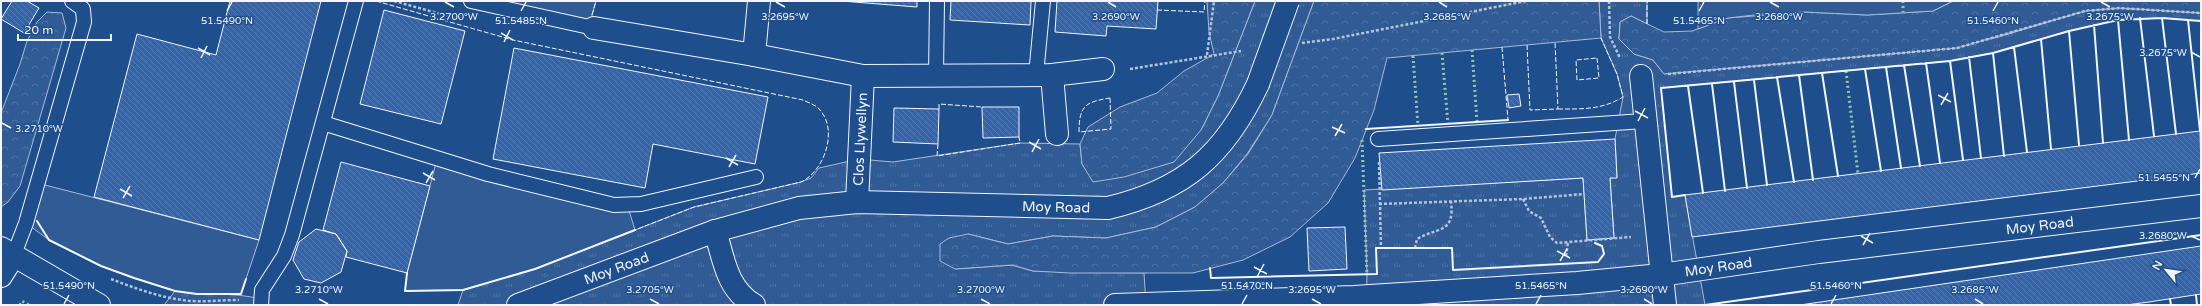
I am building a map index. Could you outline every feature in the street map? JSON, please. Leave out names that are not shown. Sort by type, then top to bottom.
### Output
[{"type":"street","points":[[754,55],[759,1]]},
{"type":"street","name":"Moy Road","points":[[518,305],[715,230],[799,208],[857,202],[1066,209],[1108,208],[1136,202],[1167,189],[1200,166],[1227,138],[1248,105],[1258,84],[1288,1]]},
{"type":"street","points":[[594,28],[754,55],[863,76],[1044,75],[1103,70]]},
{"type":"street","points":[[1044,75],[1057,134]]},
{"type":"street","name":"Clos Llywellyn","points":[[857,202],[863,76]]},
{"type":"street","points":[[1641,76],[1644,121],[1665,305]]},
{"type":"street","name":"Moy Road","points":[[1115,305],[1354,297],[1577,283],[1661,275],[1827,251],[2201,206]]},
{"type":"street","points":[[715,230],[730,280],[740,302]]},
{"type":"street","points":[[1,276],[7,253],[99,305]]},
{"type":"lane","points":[[7,253],[26,223],[84,22],[83,9],[72,1]]},
{"type":"lane","points":[[261,302],[262,290],[284,256],[292,235],[356,1]]},
{"type":"lane","points":[[471,1],[594,28]]},
{"type":"lane","points":[[936,76],[937,1]]},
{"type":"lane","points":[[1043,1],[1044,75]]},
{"type":"lane","points":[[1378,139],[1644,121]]},
{"type":"lane","points":[[323,123],[482,172],[614,205],[641,204],[756,177]]},
{"type":"path","points":[[1207,56],[1214,1]]},
{"type":"path","points":[[1301,43],[1333,39],[1526,1]]},
{"type":"path","points":[[1609,1],[1610,37],[1620,58],[1641,76],[1957,48],[2085,11],[2119,8],[2201,13]]},
{"type":"path","points":[[1129,69],[1246,50]]},
{"type":"path","points":[[1378,139],[1381,248]]},
{"type":"path","points":[[1379,204],[1523,199],[1584,194]]},
{"type":"path","points":[[1523,199],[1529,211],[1540,218],[1550,237],[1557,243],[1656,234]]},
{"type":"path","points":[[1415,248],[1416,239],[1428,232],[1442,230],[1450,222],[1453,214],[1452,202]]},
{"type":"path","points":[[1565,264],[1568,243]]},
{"type":"path","points":[[105,276],[142,291],[170,298],[193,301],[261,302]]},
{"type":"green space","points":[[1207,1],[1255,1],[1218,96],[1201,130],[1174,162],[1124,177],[1093,182],[1082,164],[1080,144],[1088,127],[1120,107],[1157,93],[1184,71],[1214,54],[1209,32]]},
{"type":"green space","points":[[1255,1],[1314,1],[1272,115],[1247,154],[1223,183],[1195,207],[1156,227],[1106,238],[1053,236],[1008,244],[968,234],[955,269],[1012,265],[1033,271],[1144,273],[1146,305],[458,305],[463,290],[535,269],[694,207],[801,182],[811,178],[819,168],[859,159],[893,162],[1020,143],[1080,144],[1082,164],[1201,130],[1218,96]]},
{"type":"green space","points":[[1314,1],[1599,1],[1601,38],[1387,58],[1374,110],[1355,158],[1328,203],[1290,237],[1243,260],[1193,273],[1070,273],[1033,271],[1012,265],[955,269],[940,261],[940,244],[949,238],[968,234],[1008,244],[1053,236],[1106,238],[1156,227],[1195,207],[1223,183],[1248,154],[1272,115]]},
{"type":"green space","points":[[1599,1],[1647,1],[1647,24],[1631,16],[1620,22],[1619,39],[1634,54],[1653,60],[1664,74],[1912,52],[1995,38],[2085,11],[2119,8],[2201,13],[2201,21],[2162,18],[2118,20],[2069,31],[1993,53],[1950,61],[1661,88],[1672,197],[1685,195],[1705,305],[1366,305],[1367,275],[1364,190],[1583,178],[1587,240],[1614,238],[1610,178],[1617,177],[1615,139],[1623,97],[1617,74],[1601,38]]},
{"type":"green space","points":[[1953,1],[2201,1],[2201,13],[2119,8],[2085,11],[1957,48],[1664,74],[1653,60],[1634,54],[1619,39],[1620,22],[1631,16],[1664,32],[1692,31],[1728,18],[1805,12],[1867,15],[1933,11]]},
{"type":"green space","points":[[47,12],[62,13],[66,28],[20,186],[8,202],[1,207],[1,113],[20,64],[27,41],[37,22]]},
{"type":"green space","points":[[175,291],[229,294],[250,297],[261,299],[261,305],[164,305]]},
{"type":"shaded area","points":[[471,1],[596,1],[592,15],[594,28]]},
{"type":"shaded area","points":[[1698,1],[1953,1],[1933,11],[1867,15],[1805,12],[1763,14],[1728,18],[1698,29]]},
{"type":"shaded area","points":[[437,159],[627,204],[635,230],[535,269],[463,290],[405,291],[407,273]]},
{"type":"shaded area","points":[[37,183],[259,240],[241,294],[197,294],[175,291],[101,266],[49,240],[26,223]]},
{"type":"building","points":[[12,1],[27,1],[39,8],[24,33],[1,19]]},
{"type":"building","points":[[230,1],[321,1],[259,240],[94,197],[137,34],[216,55]]},
{"type":"building","points":[[841,1],[917,1],[917,7]]},
{"type":"building","points":[[951,1],[1031,1],[1030,25],[950,20]]},
{"type":"building","points":[[1057,1],[1158,1],[1156,29],[1107,26],[1106,36],[1055,32]]},
{"type":"building","points":[[384,10],[465,31],[441,124],[360,104]]},
{"type":"building","points":[[514,48],[768,97],[755,164],[653,144],[645,188],[493,159]]},
{"type":"building","points":[[1519,94],[1521,106],[1509,108],[1507,95]]},
{"type":"building","points":[[982,107],[1019,107],[1019,137],[983,138]]},
{"type":"building","points":[[894,108],[939,109],[938,144],[893,142]]},
{"type":"building","points":[[2200,131],[2201,173],[1692,237],[1685,195]]},
{"type":"building","points":[[1615,139],[1617,178],[1610,178],[1614,238],[1587,240],[1583,178],[1382,190],[1379,153]]},
{"type":"building","points":[[341,162],[430,186],[407,273],[346,257],[347,251],[336,234],[323,230]]},
{"type":"building","points":[[1345,227],[1347,269],[1309,271],[1307,228]]},
{"type":"building","points":[[316,229],[336,234],[347,251],[341,272],[321,283],[304,279],[293,260],[299,242]]},
{"type":"building","points":[[2201,246],[2201,294],[2149,302],[2126,305],[1800,305]]},
{"type":"hedge","points":[[1903,1],[1903,12]]},
{"type":"hedge","points":[[1472,50],[1477,122]]},
{"type":"hedge","points":[[1442,53],[1448,124]]},
{"type":"hedge","points":[[1413,56],[1418,126]]},
{"type":"hedge","points":[[1846,71],[1858,174]]},
{"type":"hedge","points":[[1362,140],[1367,275]]},
{"type":"hedge","points":[[20,305],[22,301],[29,305]]},
{"type":"fence","points":[[376,1],[513,40],[803,100],[817,107],[824,116],[828,126],[827,148],[823,159],[817,168],[810,176],[801,182],[694,207],[635,230]]},
{"type":"fence","points":[[592,15],[596,1]]},
{"type":"fence","points":[[1157,10],[1204,12],[1205,1]]},
{"type":"fence","points":[[1647,1],[1647,24]]},
{"type":"fence","points":[[1558,109],[1583,109],[1599,107],[1623,97],[1617,74],[1601,38]]},
{"type":"fence","points":[[1527,45],[1530,110],[1558,109],[1555,42]]},
{"type":"fence","points":[[1502,47],[1508,120]]},
{"type":"fence","points":[[1597,58],[1599,78],[1577,80],[1576,60],[1597,58]]},
{"type":"fence","points":[[1110,98],[1111,129],[1079,132],[1079,123],[1082,110],[1090,103],[1110,98]]},
{"type":"fence","points":[[939,109],[939,104],[982,107]]},
{"type":"fence","points":[[938,144],[937,156],[1020,143],[1019,137]]},
{"type":"wall","points":[[2140,18],[2154,136]]},
{"type":"wall","points":[[2162,18],[2176,134]]},
{"type":"wall","points":[[1685,195],[1672,197],[1661,88],[1950,61],[1993,53],[2069,31],[2118,20],[2162,18],[2201,21]]},
{"type":"wall","points":[[2118,20],[2129,140]]},
{"type":"wall","points":[[2188,20],[2200,131]]},
{"type":"wall","points":[[2094,25],[2103,143]]},
{"type":"wall","points":[[2069,31],[2079,145]]},
{"type":"wall","points":[[2041,39],[2051,149]]},
{"type":"wall","points":[[2014,47],[2027,152]]},
{"type":"wall","points":[[1993,53],[2004,156]]},
{"type":"wall","points":[[1969,57],[1981,158]]},
{"type":"wall","points":[[1950,61],[1963,160]]},
{"type":"wall","points":[[1926,63],[1940,163]]},
{"type":"wall","points":[[1904,65],[1920,166]]},
{"type":"wall","points":[[1886,67],[1901,168]]},
{"type":"wall","points":[[1865,69],[1881,171]]},
{"type":"wall","points":[[1822,73],[1838,176]]},
{"type":"wall","points":[[1799,75],[1813,180]]},
{"type":"wall","points":[[1777,77],[1794,182]]},
{"type":"wall","points":[[1754,80],[1767,185]]},
{"type":"wall","points":[[1734,82],[1747,188]]},
{"type":"wall","points":[[1712,84],[1725,191]]},
{"type":"wall","points":[[1688,86],[1703,193]]},
{"type":"wall","points":[[1366,129],[1508,120]]},
{"type":"wall","points":[[37,221],[49,240],[101,266],[175,291],[197,294],[241,294],[246,279]]},
{"type":"wall","points":[[407,273],[405,291],[463,290],[535,269],[635,230]]},
{"type":"wall","points":[[1705,305],[2201,235]]},
{"type":"wall","points":[[1210,268],[1211,278],[1377,274],[1376,248],[1452,248],[1453,270],[1598,262],[1604,254],[1602,246],[1595,243]]},
{"type":"wall","points":[[2196,295],[2197,305]]},
{"type":"wall","points":[[2170,299],[2171,305]]}]
